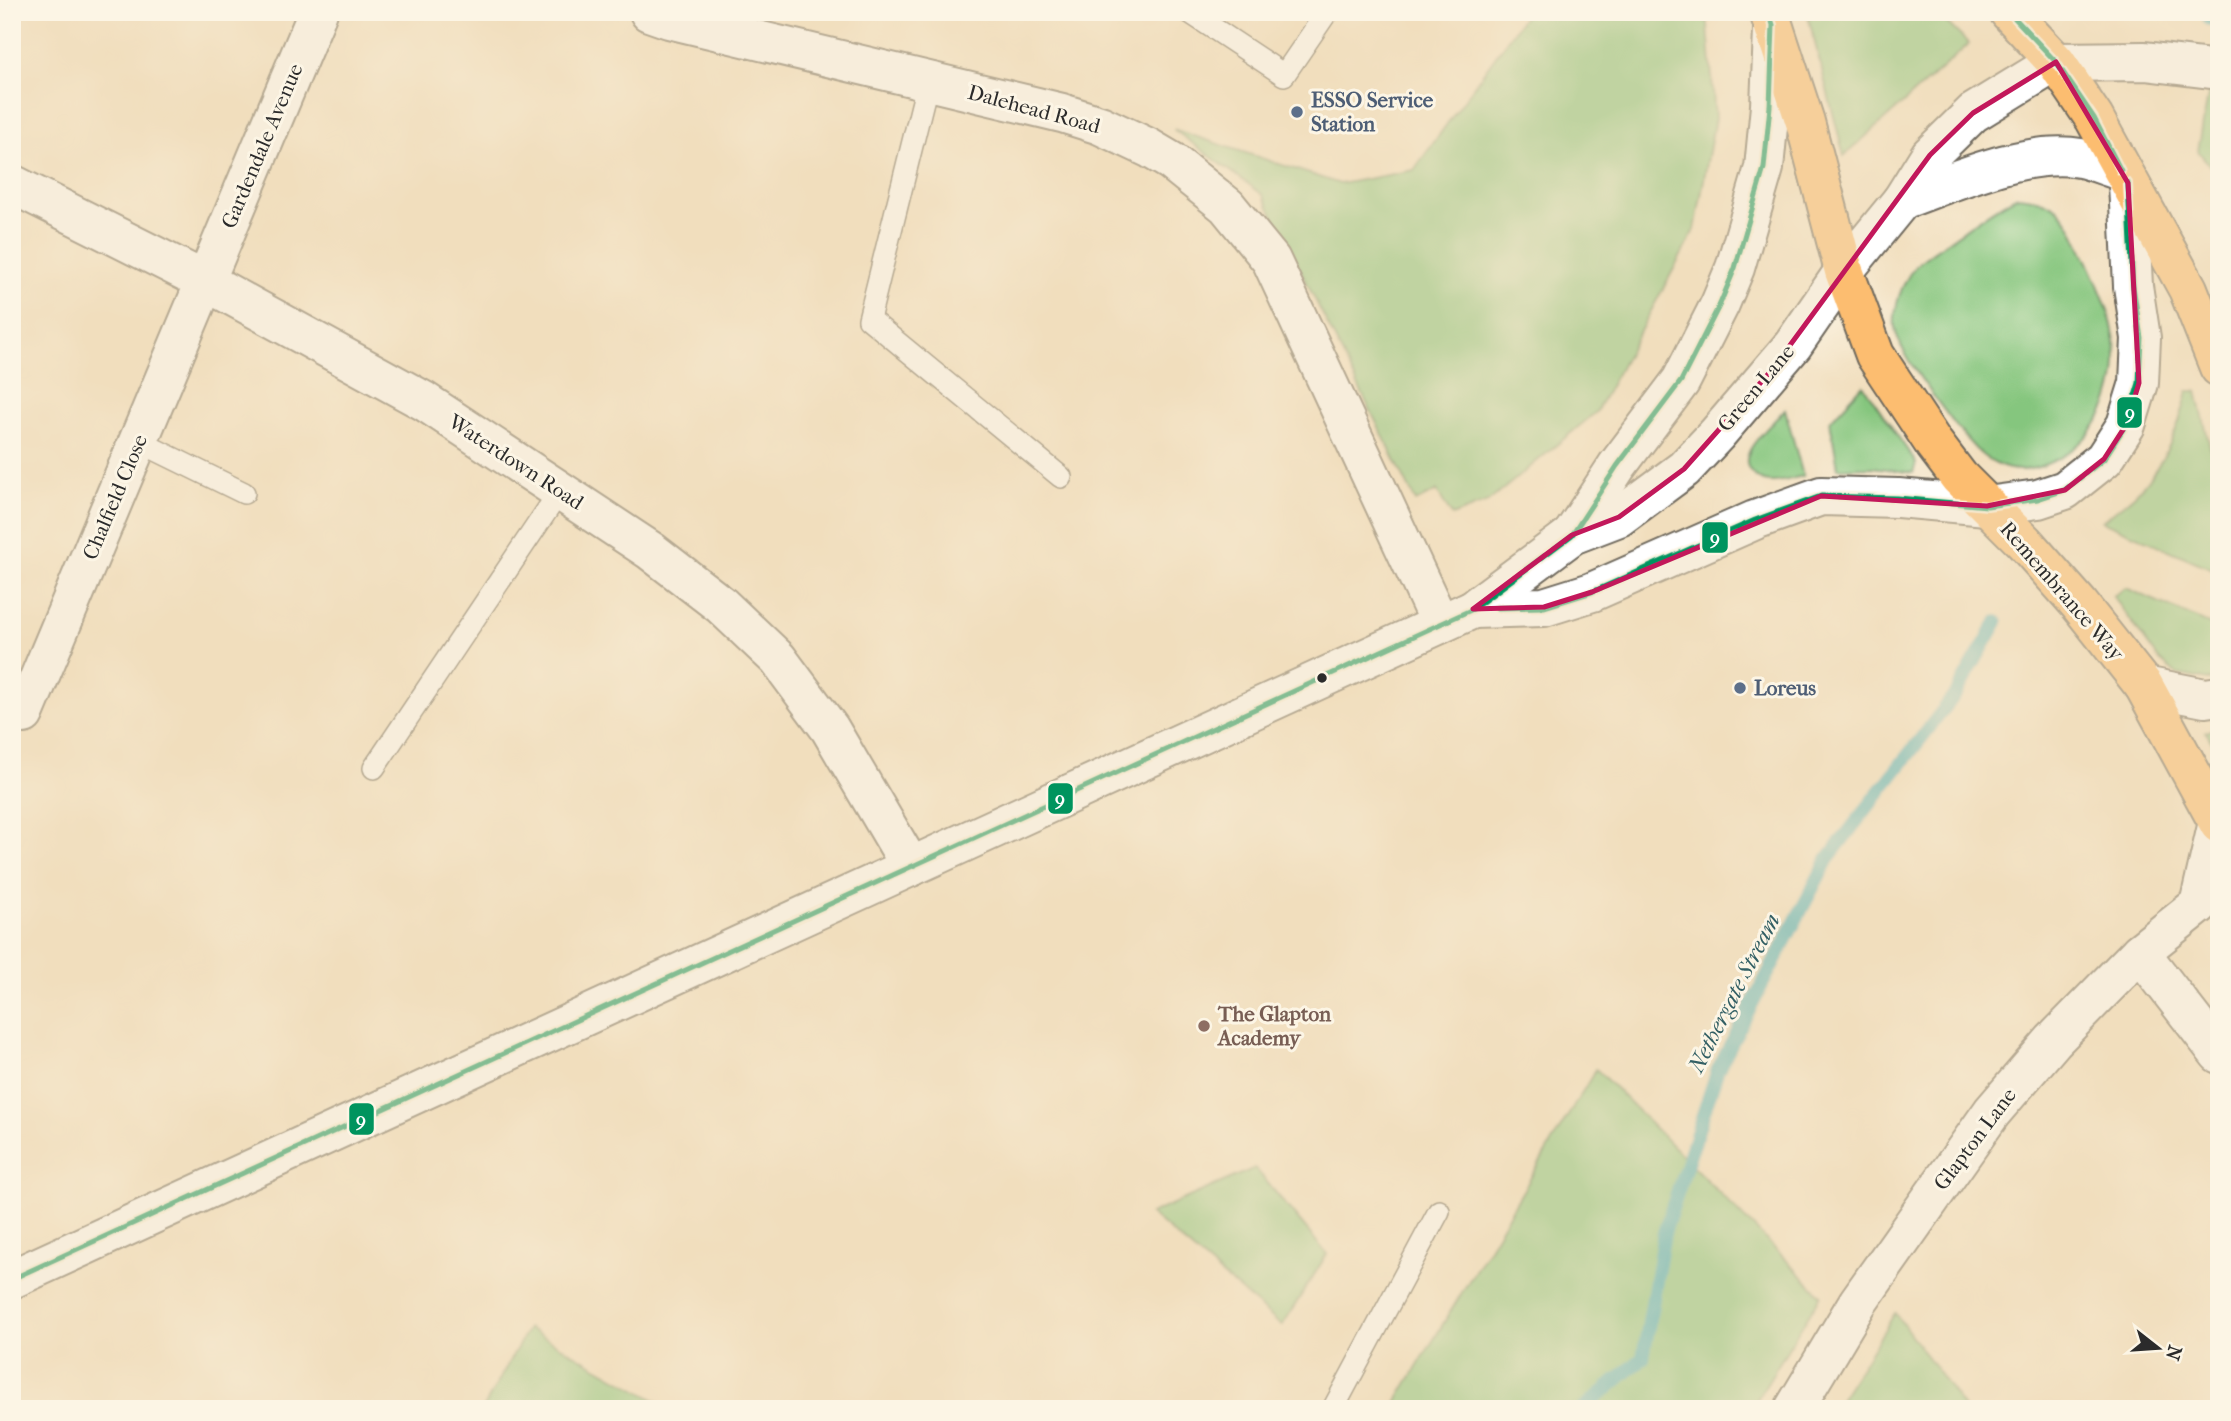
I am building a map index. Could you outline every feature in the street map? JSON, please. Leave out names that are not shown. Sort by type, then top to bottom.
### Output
[{"type":"highway","points":[[2009,12],[2056,62],[2094,118],[2188,289],[2219,367]]},
{"type":"highway","name":"Remembrance Way","points":[[1771,18],[1805,122],[1844,271],[1875,355],[1959,477],[2024,542],[2079,604],[2144,686],[2218,823]]},
{"type":"street","name":"Gardendale Avenue","points":[[205,281],[317,12]]},
{"type":"street","name":"Dalehead Road","points":[[649,12],[1062,113],[1100,125],[1171,161],[1227,206],[1271,260],[1457,617]]},
{"type":"street","name":"Green Lane","points":[[1573,535],[1617,466],[1681,381],[1735,268],[1764,168],[1770,106],[1771,18]]},
{"type":"street","points":[[2056,62],[2145,61],[2219,70]]},
{"type":"street","name":"Green Lane","points":[[12,1279],[1457,617],[1573,535],[1619,517],[1684,469],[1793,345],[1844,271],[1902,200],[1930,155],[1973,113],[2056,62]]},
{"type":"street","points":[[1902,200],[2002,166],[2044,156],[2079,158],[2125,177]]},
{"type":"street","name":"Green Lane","points":[[1457,617],[1544,607],[1592,592],[1755,520],[1821,496],[1987,506],[2038,499],[2065,490],[2104,459],[2126,425],[2139,383],[2141,338],[2133,286],[2125,177]]},
{"type":"street","name":"Waterdown Road","points":[[12,184],[205,281],[424,401],[651,551],[721,604],[778,659],[830,729],[911,867]]},
{"type":"street","name":"Chalfield Close","points":[[24,714],[205,281]]},
{"type":"street","points":[[2144,686],[2205,698],[2219,696]]},
{"type":"street","name":"Glapton Lane","points":[[1794,1409],[1858,1302],[1992,1112],[2053,1041],[2140,952],[2209,907],[2218,823]]},
{"type":"street","points":[[2140,952],[2219,1054]]},
{"type":"lane","points":[[1189,12],[1284,75],[1327,12]]},
{"type":"lane","points":[[928,81],[869,319],[1061,477]]},
{"type":"lane","points":[[138,441],[244,493]]},
{"type":"lane","points":[[374,768],[560,492]]},
{"type":"lane","points":[[1333,1409],[1439,1212]]},
{"type":"highlighted area","points":[[2056,62],[2128,183],[2139,383],[2126,425],[2104,459],[2065,490],[1987,506],[1821,496],[1592,592],[1544,607],[1473,609],[1572,535],[1619,517],[1684,469],[1771,371],[1930,155],[1973,113]]},
{"type":"green space","points":[[1527,12],[1707,12],[1715,118],[1695,230],[1596,412],[1488,502],[1452,516],[1437,491],[1416,502],[1263,195],[1173,129],[1340,184],[1414,170]]},
{"type":"green space","points":[[1807,12],[1936,12],[1969,44],[1844,156]]},
{"type":"green space","points":[[2219,34],[2219,177],[2198,151]]},
{"type":"green space","points":[[2018,196],[2046,202],[2063,214],[2069,223],[2107,309],[2116,349],[2110,396],[2104,411],[2085,438],[2059,458],[2038,467],[2021,470],[2009,469],[1992,462],[1965,437],[1911,364],[1895,327],[1902,288],[1917,264]]},
{"type":"green space","points":[[1863,385],[1916,463],[1913,473],[1872,467],[1838,468],[1830,421]]},
{"type":"green space","points":[[2188,391],[2197,391],[2219,486],[2219,572],[2102,521],[2136,493],[2157,467],[2176,430]]},
{"type":"green space","points":[[1785,409],[1803,476],[1778,482],[1764,481],[1754,476],[1748,468],[1747,458],[1756,441]]},
{"type":"green space","points":[[2126,588],[2211,625],[2219,624],[2219,682],[2176,674],[2160,661],[2113,596]]},
{"type":"green space","points":[[2219,727],[2219,755],[2206,732]]},
{"type":"green space","points":[[1596,1069],[1821,1295],[1751,1409],[1392,1409]]},
{"type":"green space","points":[[1255,1168],[1327,1254],[1282,1326],[1150,1214]]},
{"type":"green space","points":[[1895,1313],[1965,1409],[1834,1409]]},
{"type":"green space","points":[[528,1328],[671,1409],[483,1409]]},
{"type":"waterway","name":"Nethergate Stream","points":[[2209,19],[2219,18]]},
{"type":"waterway","name":"Nethergate Stream","points":[[1583,1409],[1643,1358],[1664,1233],[1718,1069],[1829,857],[1957,692],[1997,622]]},
{"type":"transit line","name":"9","points":[[12,1279],[1473,609],[1572,535],[1617,466],[1681,381],[1720,304],[1735,268],[1764,168],[1773,25],[1769,12]]},
{"type":"transit line","name":"9","points":[[2009,12],[2056,62],[2094,118],[2121,171]]},
{"type":"transit line","name":"9","points":[[1497,608],[1544,607],[1592,592],[1755,520],[1821,496],[1898,498],[1987,506],[2038,499],[2065,490],[2104,459],[2126,425],[2139,383],[2141,338],[2133,286],[2128,183]]},
{"type":"place","name":"ESSO Service Station","points":[[1297,112]]},
{"type":"place","name":"Loreus","points":[[1740,688]]},
{"type":"place","name":"The Glapton Academy","points":[[1204,1026]]}]
